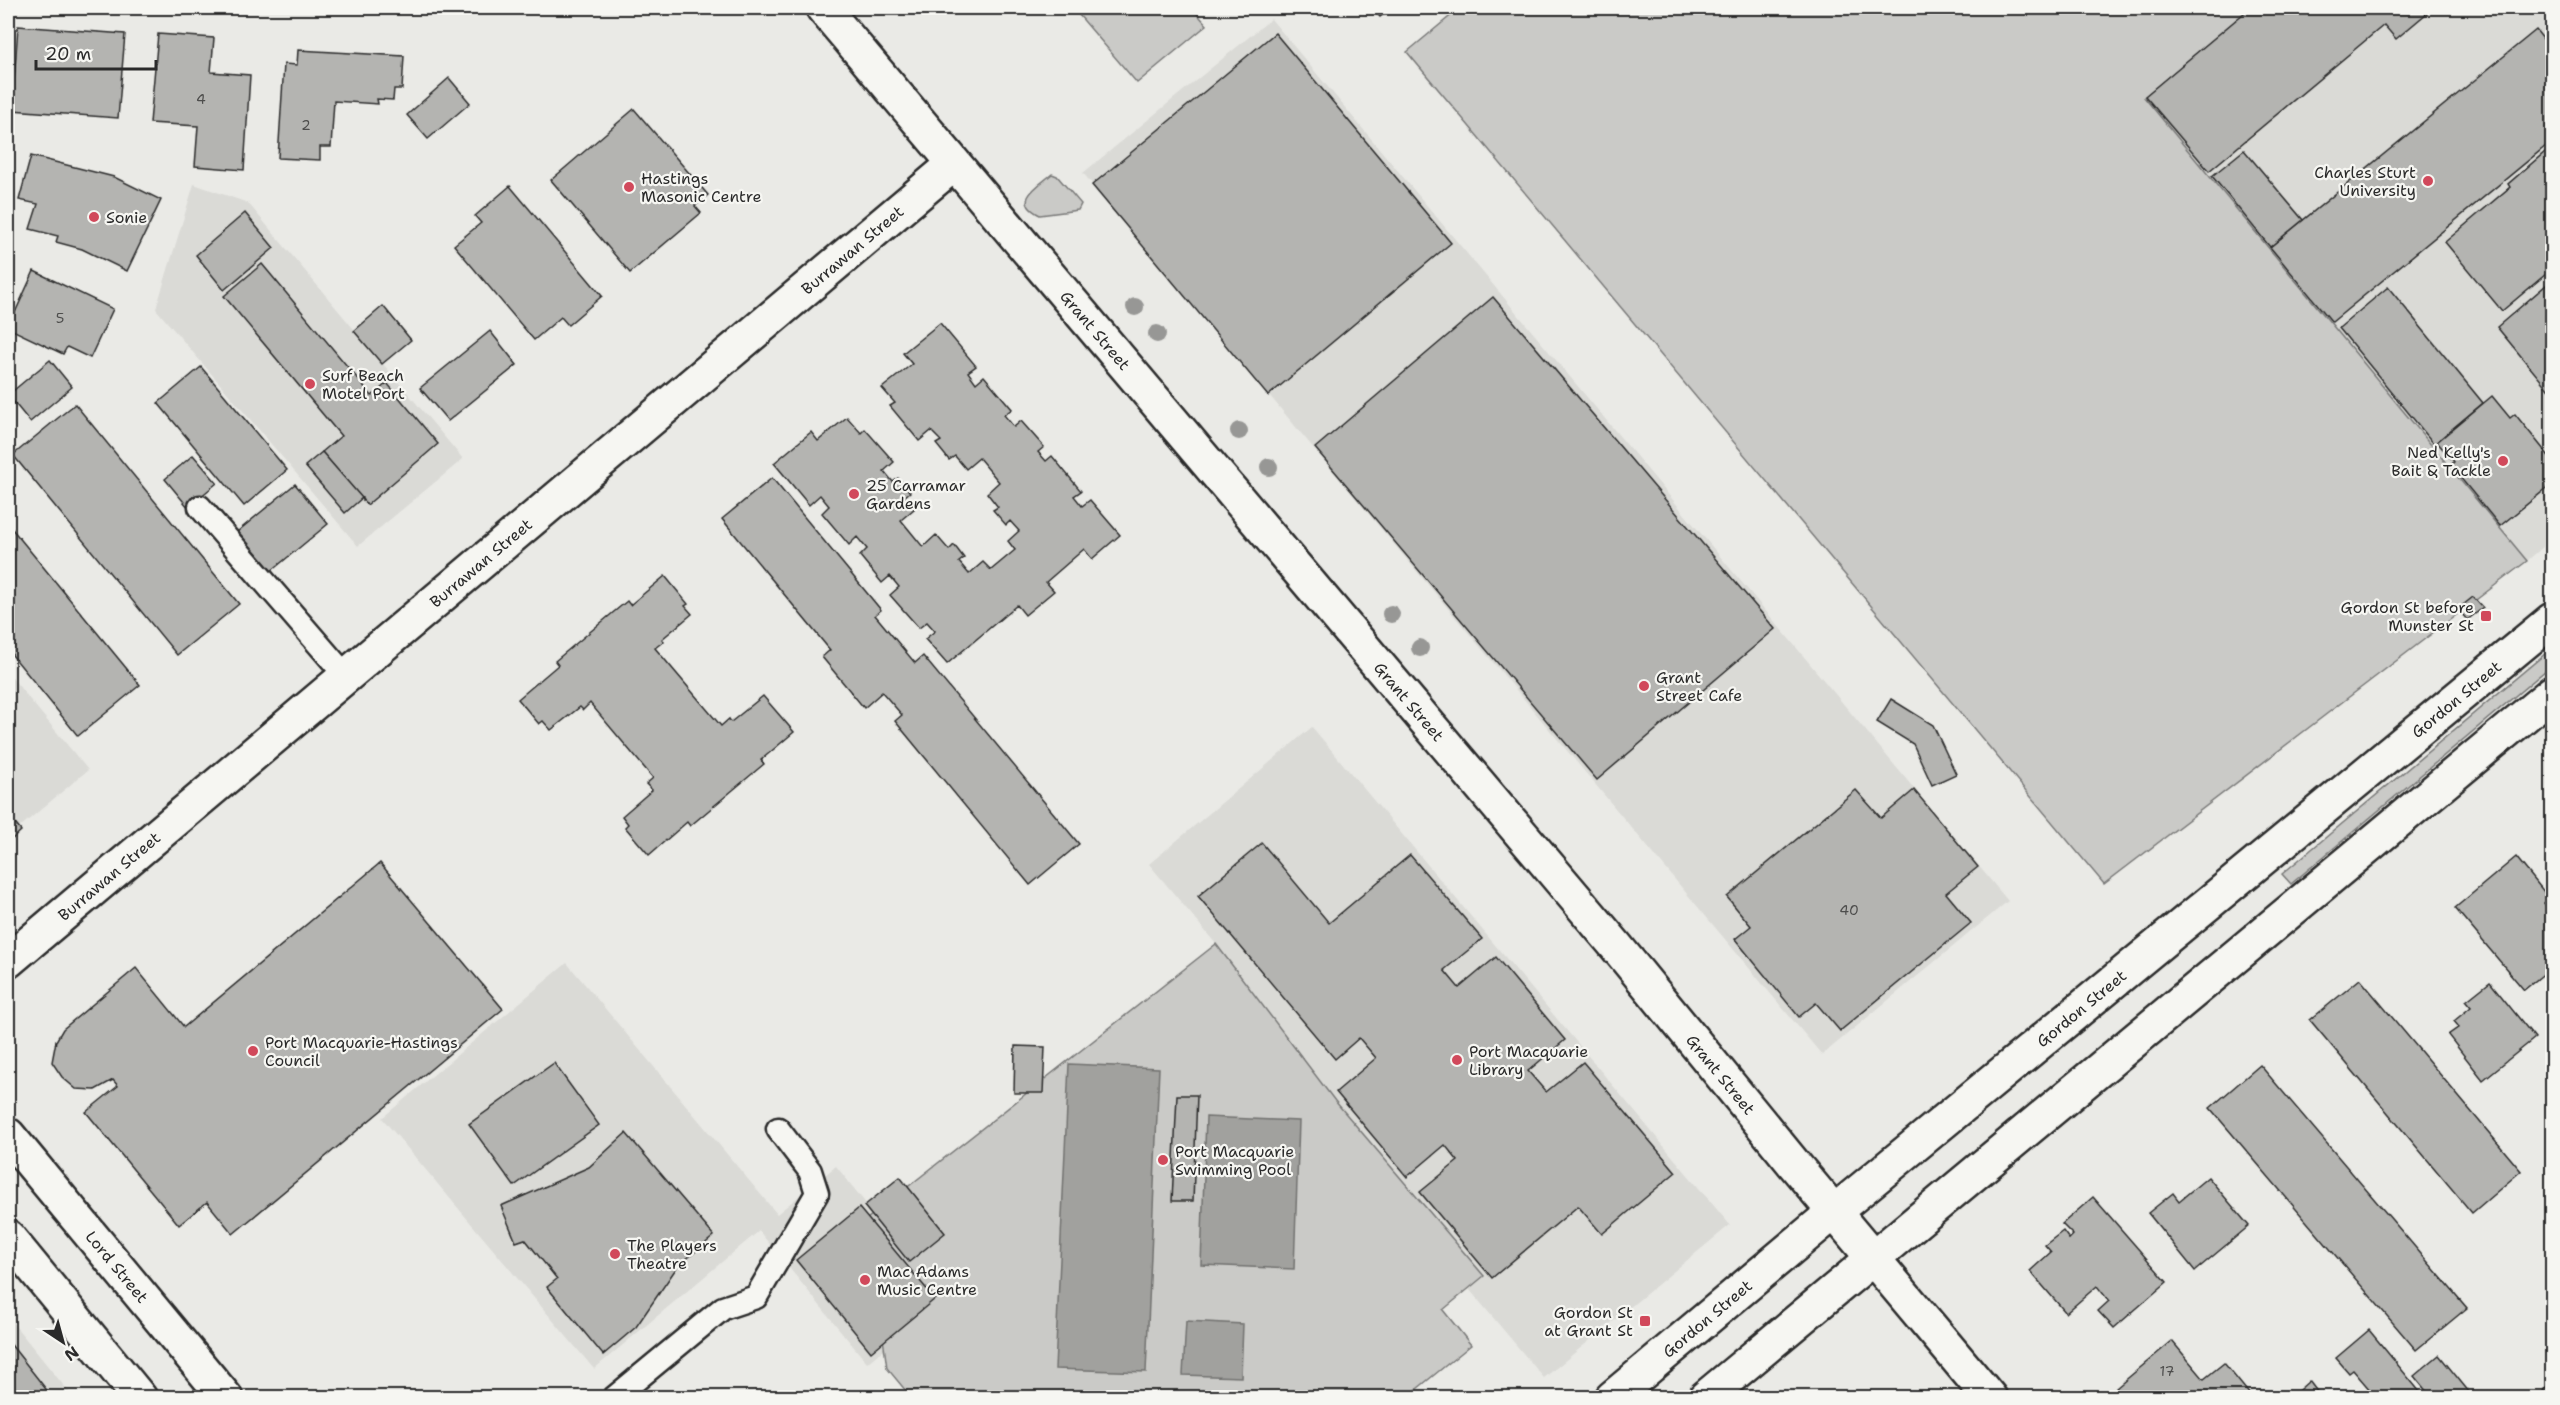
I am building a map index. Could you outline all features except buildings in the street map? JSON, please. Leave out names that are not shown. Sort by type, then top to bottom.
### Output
[{"type":"street","name":"Grant Street","points":[[823,8],[1524,836],[1990,1398]]},
{"type":"street","name":"Burrawan Street","points":[[8,961],[954,164]]},
{"type":"street","name":"Gordon Street","points":[[1612,1398],[1834,1212],[2553,620]]},
{"type":"street","points":[[1706,1398],[2553,693]]},
{"type":"street","name":"Lord Street","points":[[8,1135],[226,1398]]},
{"type":"street","points":[[8,1237],[140,1398]]},
{"type":"lane","points":[[200,507],[346,676]]},
{"type":"lane","points":[[614,1398],[723,1308],[756,1296],[817,1193],[810,1171],[778,1129]]},
{"type":"shaded area","points":[[1073,8],[1192,8],[1207,25],[1137,83]]},
{"type":"shaded area","points":[[1460,8],[2251,8],[2144,97],[2527,561],[2104,884],[1407,52]]},
{"type":"shaded area","points":[[2251,8],[2539,8],[2552,24],[2552,539],[2527,561],[2144,97]]},
{"type":"shaded area","points":[[1271,19],[2008,901],[1822,1055],[1083,173]]},
{"type":"shaded area","points":[[1052,174],[1057,176],[1081,204],[1078,210],[1040,215],[1032,210],[1027,199],[1034,189]]},
{"type":"shaded area","name":"Surf Beach Motel Port","points":[[194,184],[248,203],[463,459],[358,546],[156,309]]},
{"type":"shaded area","points":[[2552,648],[2552,665],[2291,884],[2282,874]]},
{"type":"shaded area","points":[[8,673],[88,770],[8,837]]},
{"type":"shaded area","points":[[1312,727],[1730,1225],[1544,1378],[1469,1289],[1484,1276],[1335,1101],[1216,944],[1149,864]]},
{"type":"shaded area","name":"Port Macquarie Swimming Pool","points":[[1216,944],[1335,1101],[1484,1276],[1443,1310],[1471,1345],[1407,1397],[911,1397],[887,1368],[867,1219]]},
{"type":"shaded area","points":[[567,963],[777,1214],[836,1166],[943,1300],[867,1363],[759,1231],[594,1369],[382,1118]]},
{"type":"shaded area","points":[[1069,1064],[1159,1068],[1146,1372],[1055,1369]]},
{"type":"shaded area","points":[[1206,1117],[1299,1121],[1294,1269],[1201,1265]]},
{"type":"shaded area","points":[[8,1317],[73,1397],[8,1397]]},
{"type":"shaded area","points":[[1186,1321],[1243,1324],[1241,1377],[1183,1375]]},
{"type":"place","name":"Charles Sturt University","points":[[2428,181]]},
{"type":"place","name":"Hastings Masonic Centre","points":[[629,187]]},
{"type":"place","name":"Sonie","points":[[94,217]]},
{"type":"place","name":"Surf Beach Motel Port","points":[[310,384]]},
{"type":"place","name":"Ned Kelly's Bait & Tackle","points":[[2503,461]]},
{"type":"place","name":"25 Carramar Gardens","points":[[854,494]]},
{"type":"place","name":"Gordon St before Munster St","points":[[2486,616]]},
{"type":"place","name":"Grant Street Cafe","points":[[1644,686]]},
{"type":"place","name":"Port Macquarie-Hastings Council","points":[[253,1051]]},
{"type":"place","name":"Port Macquarie Library","points":[[1457,1060]]},
{"type":"place","name":"Port Macquarie Swimming Pool","points":[[1163,1160]]},
{"type":"place","name":"The Players Theatre","points":[[615,1254]]},
{"type":"place","name":"Mac Adams Music Centre","points":[[865,1280]]},
{"type":"place","name":"Gordon St at Grant St","points":[[1645,1321]]}]
